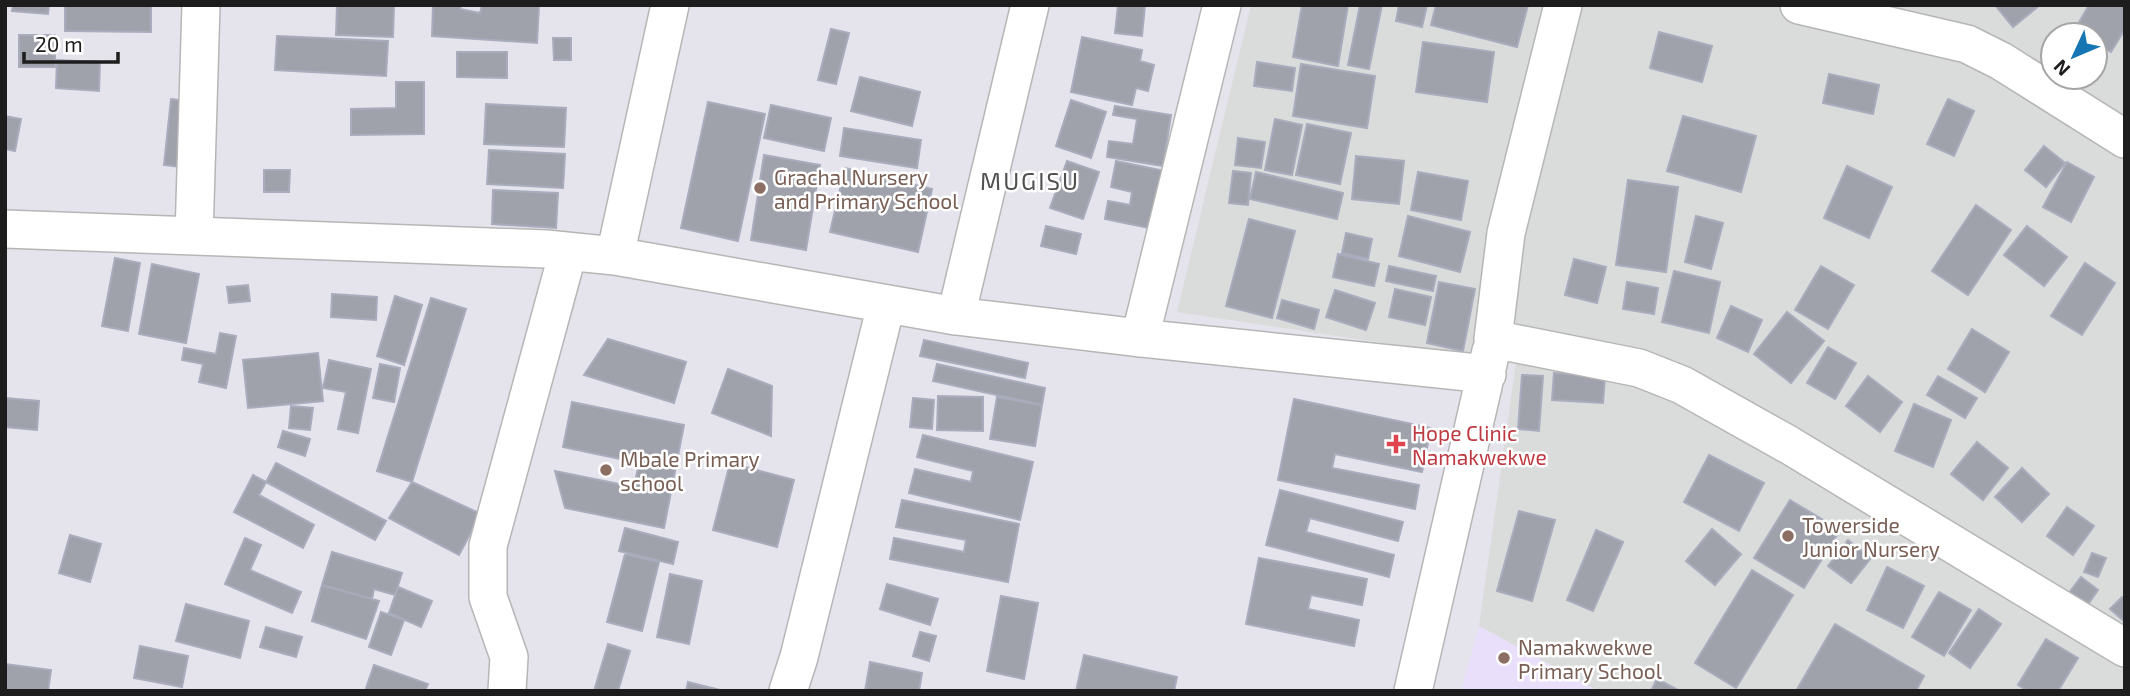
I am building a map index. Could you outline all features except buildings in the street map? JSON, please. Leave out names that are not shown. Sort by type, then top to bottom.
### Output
[{"type":"street","points":[[194,236],[201,5]]},
{"type":"street","points":[[615,256],[670,5]]},
{"type":"street","points":[[956,316],[1030,5]]},
{"type":"street","points":[[1140,338],[1222,5]]},
{"type":"street","points":[[1413,691],[1490,357],[1506,233],[1563,5]]},
{"type":"street","points":[[1799,5],[1967,44],[2001,61],[2125,139]]},
{"type":"street","points":[[5,229],[547,249],[615,256],[956,316],[1140,338],[1639,368],[1682,385],[1789,445],[2125,648]]},
{"type":"street","points":[[507,691],[509,657],[488,597],[488,546],[568,253]]},
{"type":"street","points":[[788,691],[886,305]]},
{"type":"shaded area","points":[[1251,5],[2125,5],[2125,691],[1598,691],[1479,626],[1516,363],[1177,312]]},
{"type":"shaded area","name":"Namakwekwe Primary School","points":[[1479,626],[1598,691],[1461,691]]},
{"type":"place","name":"Grachal Nursery and Primary School","points":[[760,188]]},
{"type":"place","name":"Hope Clinic Namakwekwe","points":[[1396,444]]},
{"type":"place","name":"Mbale Primary school","points":[[606,470]]},
{"type":"place","name":"Towerside Junior Nursery","points":[[1788,536]]},
{"type":"place","name":"Namakwekwe Primary School","points":[[1504,658]]},
{"type":"district","name":"MUGISU","points":[[1030,180]]}]
